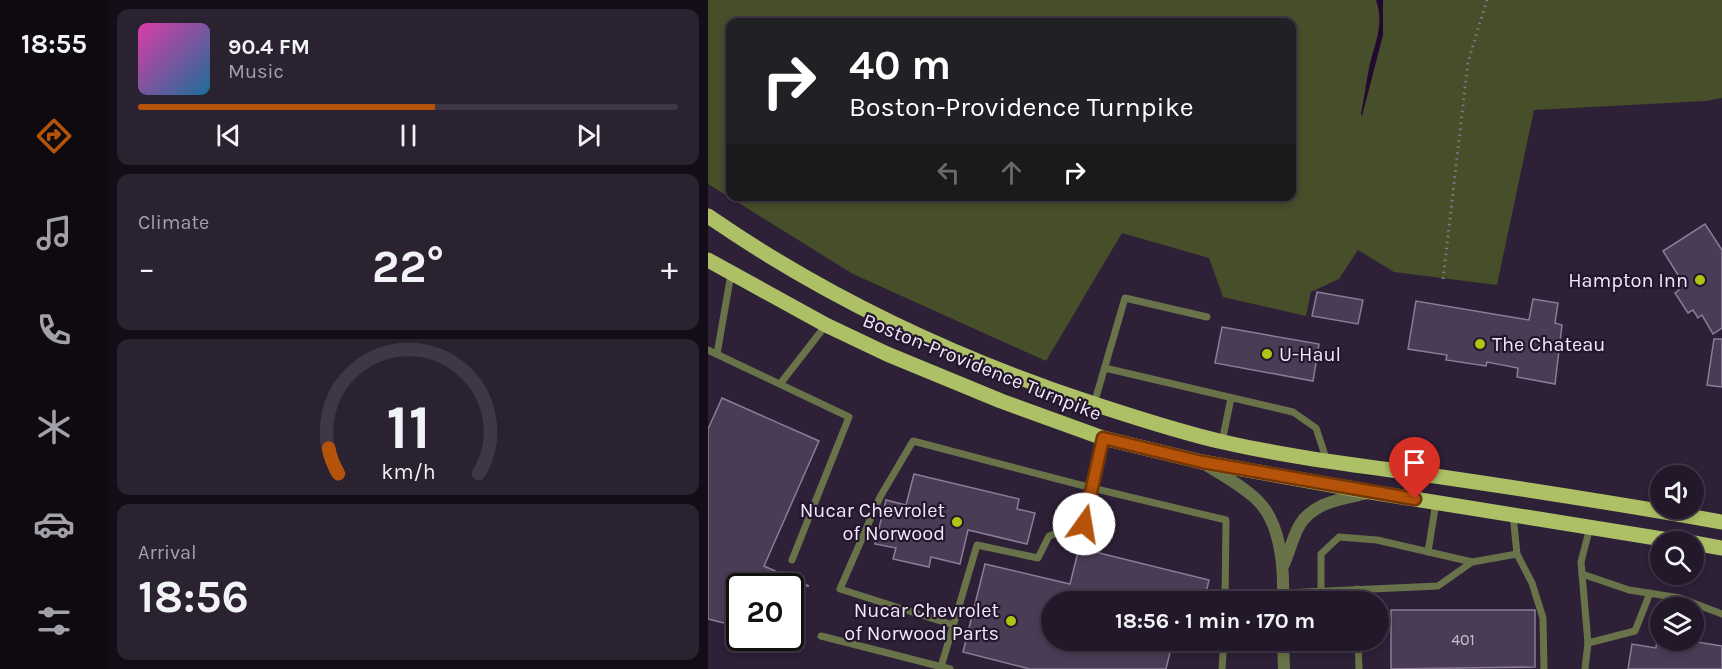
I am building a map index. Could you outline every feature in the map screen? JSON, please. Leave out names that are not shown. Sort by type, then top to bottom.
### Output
[{"type":"main road","name":"Boston-Providence Turnpike","points":[[708,216],[810,281],[874,315],[991,368],[1043,388],[1155,425],[1222,442],[1327,461],[1582,498],[1722,522]]},
{"type":"main road","name":"Boston-Providence Turnpike","points":[[708,260],[826,325],[887,354],[1001,401],[1103,438],[1202,462],[1650,537]]},
{"type":"main road","points":[[1704,545],[1722,548]]},
{"type":"street","points":[[1202,462],[1244,489],[1260,503],[1278,542],[1284,566],[1283,591]]},
{"type":"street","points":[[1284,566],[1298,527],[1309,514],[1320,505],[1371,492]]},
{"type":"street","points":[[1284,651],[1284,669]]},
{"type":"lane","points":[[717,354],[731,273]]},
{"type":"lane","points":[[1094,404],[1125,298],[1207,317]]},
{"type":"lane","points":[[780,384],[826,325]]},
{"type":"lane","points":[[708,350],[849,417],[792,560]]},
{"type":"lane","points":[[1105,368],[1293,412],[1316,428],[1327,461]]},
{"type":"lane","points":[[1222,442],[1231,398]]},
{"type":"lane","points":[[941,667],[977,545],[1038,558],[1049,536],[1084,524],[1103,438]]},
{"type":"lane","points":[[953,625],[840,589],[880,497],[913,441],[1226,520],[1225,591]]},
{"type":"lane","points":[[1428,552],[1436,502]]},
{"type":"lane","points":[[1513,515],[1517,554],[1532,583],[1543,618],[1544,669]]},
{"type":"lane","points":[[1585,669],[1588,643],[1581,562],[1590,527]]},
{"type":"lane","points":[[1473,562],[1438,586],[1322,591],[1321,554],[1339,537],[1377,540],[1473,562],[1517,554]]},
{"type":"lane","points":[[1582,574],[1629,590],[1680,598],[1722,614]]},
{"type":"lane","points":[[1588,643],[1635,631],[1650,593]]},
{"type":"lane","points":[[821,636],[950,669]]},
{"type":"lane","points":[[1222,669],[1223,651]]},
{"type":"lane","points":[[1358,651],[1359,669]]},
{"type":"path","points":[[1443,279],[1468,62],[1487,0]]},
{"type":"green space","points":[[708,0],[1722,0],[1722,98],[1706,101],[1534,110],[1497,285],[1394,272],[1358,250],[1339,279],[1311,292],[1306,316],[1223,297],[1209,258],[1122,233],[1046,361],[853,274],[735,201],[1296,201],[1296,18],[726,18],[726,195],[708,184]]},
{"type":"shaded area","points":[[1376,0],[1383,0],[1383,35],[1362,116],[1369,68],[1379,26]]},
{"type":"building","name":"Hampton Inn","points":[[1705,224],[1722,250],[1722,328],[1713,334],[1702,315],[1698,318],[1693,310],[1688,313],[1675,293],[1679,290],[1674,281],[1680,278],[1663,251]]},
{"type":"building","points":[[1317,292],[1363,300],[1358,324],[1312,316]]},
{"type":"building","name":"The Chateau","points":[[1533,299],[1558,303],[1555,323],[1562,325],[1555,384],[1517,377],[1518,368],[1487,362],[1486,366],[1446,360],[1447,355],[1408,349],[1416,301],[1529,320]]},
{"type":"building","name":"U-Haul","points":[[1222,327],[1319,344],[1313,381],[1215,363]]},
{"type":"building","points":[[1714,339],[1722,339],[1722,387],[1707,385]]},
{"type":"building","points":[[722,398],[819,441],[764,566],[780,573],[726,573],[726,624],[708,619],[708,429]]},
{"type":"building","name":"Nucar Chevrolet of Norwood","points":[[914,474],[1019,499],[1017,509],[1035,513],[1027,544],[968,530],[960,564],[931,557],[929,567],[893,559],[896,548],[875,544],[886,500],[906,505]]},
{"type":"building","name":"Nucar Chevrolet of Norwood Parts","points":[[1079,548],[1209,580],[1206,591],[1041,591],[1041,651],[1170,651],[1166,669],[1030,669],[963,652],[985,564],[1070,584]]},
{"type":"building","points":[[1391,610],[1535,610],[1535,667],[1391,669]]},
{"type":"building","points":[[1704,643],[1722,646],[1722,669],[1628,669],[1632,644],[1650,647],[1650,651],[1704,651]]},
{"type":"place","name":"Hampton Inn","points":[[1700,280]]},
{"type":"place","name":"The Chateau","points":[[1480,344]]},
{"type":"place","name":"U-Haul","points":[[1267,354]]},
{"type":"place","name":"Nucar Chevrolet of Norwood","points":[[957,522]]},
{"type":"place","name":"Nucar Chevrolet of Norwood Parts","points":[[1011,621]]},
{"type":"route","points":[[1084,524],[1103,438],[1202,462],[1415,499]]}]
